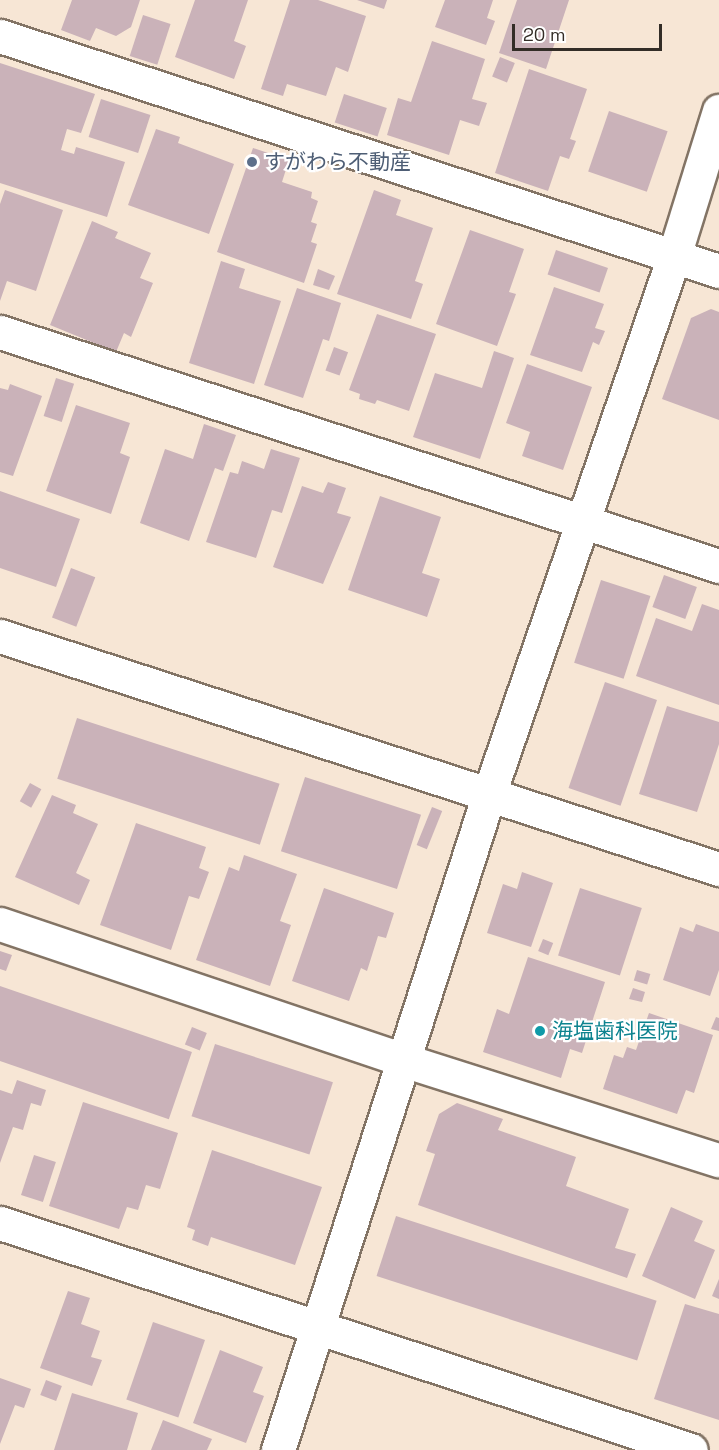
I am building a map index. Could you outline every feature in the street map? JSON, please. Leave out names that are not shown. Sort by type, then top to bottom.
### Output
[{"type":"street","points":[[0,36],[719,271]]},
{"type":"street","points":[[278,1450],[406,1061],[489,795],[674,256],[719,111]]},
{"type":"street","points":[[0,332],[719,566]]},
{"type":"street","points":[[0,636],[719,869]]},
{"type":"street","points":[[0,924],[406,1061],[719,1160]]},
{"type":"street","points":[[0,1223],[691,1450]]},
{"type":"building","points":[[72,0],[140,0],[131,27],[116,36],[96,28],[90,41],[61,30]]},
{"type":"building","points":[[195,0],[248,0],[234,41],[246,46],[234,79],[175,57]]},
{"type":"building","points":[[290,0],[318,0],[366,16],[348,72],[336,67],[326,96],[287,84],[283,96],[261,89]]},
{"type":"building","points":[[357,0],[387,0],[384,9]]},
{"type":"building","points":[[445,0],[493,0],[487,18],[495,21],[486,45],[435,27]]},
{"type":"building","points":[[517,0],[569,0],[546,69],[499,53]]},
{"type":"building","points":[[143,15],[171,24],[157,65],[130,56]]},
{"type":"building","points":[[432,41],[485,59],[472,99],[487,103],[479,126],[460,120],[449,155],[387,135],[398,98],[411,102]]},
{"type":"building","points":[[500,57],[515,63],[507,82],[492,76]]},
{"type":"building","points":[[0,63],[95,94],[81,133],[67,129],[61,150],[74,154],[76,147],[125,162],[107,217],[0,183]]},
{"type":"building","points":[[529,69],[587,89],[570,139],[576,141],[569,159],[560,156],[548,191],[495,173]]},
{"type":"building","points":[[344,94],[387,108],[378,136],[335,123]]},
{"type":"building","points":[[101,99],[150,115],[138,153],[89,137]]},
{"type":"building","points":[[609,111],[668,131],[647,192],[588,172]]},
{"type":"building","points":[[156,129],[180,137],[178,143],[234,164],[209,234],[128,205]]},
{"type":"building","points":[[253,148],[289,160],[282,182],[312,192],[311,198],[318,201],[311,222],[317,224],[311,242],[317,244],[304,283],[217,252]]},
{"type":"building","points":[[5,190],[63,210],[36,291],[7,281],[0,301],[0,204]]},
{"type":"building","points":[[374,190],[401,200],[396,215],[433,228],[415,281],[423,284],[411,319],[337,294]]},
{"type":"building","points":[[92,221],[118,232],[115,238],[151,253],[140,278],[153,283],[131,337],[124,333],[116,352],[50,325]]},
{"type":"building","points":[[470,230],[524,249],[509,292],[516,294],[497,346],[436,324]]},
{"type":"building","points":[[556,250],[608,268],[600,292],[548,275]]},
{"type":"building","points":[[221,261],[245,269],[239,288],[281,301],[254,384],[189,363]]},
{"type":"building","points":[[318,269],[335,276],[329,290],[313,285]]},
{"type":"building","points":[[554,287],[604,304],[595,328],[605,331],[599,345],[593,342],[582,372],[530,355]]},
{"type":"building","points":[[297,288],[341,303],[329,341],[323,339],[303,398],[264,385]]},
{"type":"building","points":[[711,309],[719,312],[719,420],[662,399],[691,318]]},
{"type":"building","points":[[377,314],[436,334],[409,411],[377,400],[375,404],[359,399],[360,394],[349,390]]},
{"type":"building","points":[[334,347],[348,352],[340,376],[325,370]]},
{"type":"building","points":[[494,351],[514,358],[480,459],[413,437],[435,373],[482,388]]},
{"type":"building","points":[[527,364],[592,387],[563,470],[522,456],[530,432],[506,423]]},
{"type":"building","points":[[56,378],[74,384],[62,422],[44,416]]},
{"type":"building","points":[[10,384],[42,396],[13,476],[0,472],[0,388],[8,390]]},
{"type":"building","points":[[76,405],[130,423],[120,453],[130,457],[111,514],[46,491]]},
{"type":"building","points":[[204,424],[236,435],[223,471],[215,468],[189,541],[140,523],[165,449],[193,459]]},
{"type":"building","points":[[271,449],[300,458],[282,513],[272,510],[256,558],[206,542],[230,472],[238,474],[242,461],[264,469]]},
{"type":"building","points":[[328,482],[346,488],[337,513],[351,517],[323,584],[273,567],[302,486],[323,493]]},
{"type":"building","points":[[0,491],[80,519],[56,587],[0,568]]},
{"type":"building","points":[[380,496],[441,517],[422,573],[440,579],[427,617],[348,590]]},
{"type":"building","points":[[71,568],[95,577],[76,627],[52,617]]},
{"type":"building","points":[[664,575],[697,587],[685,619],[652,607]]},
{"type":"building","points":[[601,580],[650,596],[624,679],[574,663]]},
{"type":"building","points":[[702,604],[719,610],[719,705],[636,676],[656,618],[692,631]]},
{"type":"building","points":[[605,682],[657,700],[621,806],[569,788]]},
{"type":"building","points":[[667,706],[719,722],[719,744],[697,812],[639,794]]},
{"type":"building","points":[[77,718],[280,784],[260,845],[57,779]]},
{"type":"building","points":[[305,777],[421,815],[397,889],[281,851]]},
{"type":"building","points":[[30,783],[41,789],[31,808],[20,801]]},
{"type":"building","points":[[52,795],[76,805],[73,813],[98,824],[76,873],[90,880],[79,905],[15,877]]},
{"type":"building","points":[[432,807],[442,811],[427,849],[417,845]]},
{"type":"building","points":[[136,823],[206,847],[199,868],[209,872],[199,899],[189,896],[171,950],[100,925]]},
{"type":"building","points":[[244,855],[297,874],[280,921],[291,925],[270,986],[196,960],[229,867],[239,871]]},
{"type":"building","points":[[522,872],[553,883],[531,947],[487,933],[503,884],[517,889]]},
{"type":"building","points":[[324,888],[394,913],[386,938],[378,936],[367,971],[361,968],[349,1001],[292,981]]},
{"type":"building","points":[[580,888],[642,908],[620,976],[558,956]]},
{"type":"building","points":[[696,924],[719,932],[719,970],[710,996],[663,980],[680,927],[693,932]]},
{"type":"building","points":[[543,939],[553,943],[548,955],[538,951]]},
{"type":"building","points":[[0,951],[12,955],[6,971],[0,969]]},
{"type":"building","name":"海塩歯科医院","points":[[528,957],[605,982],[582,1053],[570,1049],[561,1078],[483,1052],[497,1009],[509,1014]]},
{"type":"building","points":[[637,970],[650,974],[647,985],[634,981]]},
{"type":"building","points":[[0,986],[192,1052],[169,1119],[0,1061]]},
{"type":"building","points":[[633,988],[645,992],[642,1002],[629,999]]},
{"type":"building","points":[[649,1013],[713,1035],[694,1093],[686,1090],[677,1114],[603,1089],[614,1055],[623,1058],[627,1047],[636,1050]]},
{"type":"building","points":[[716,1017],[719,1018],[719,1031],[711,1029]]},
{"type":"building","points":[[192,1027],[207,1033],[200,1051],[185,1045]]},
{"type":"building","points":[[215,1044],[333,1082],[309,1155],[192,1116]]},
{"type":"building","points":[[17,1080],[46,1090],[41,1106],[31,1103],[23,1130],[13,1127],[0,1163],[0,1090],[12,1094]]},
{"type":"building","points":[[83,1102],[178,1133],[160,1189],[146,1185],[138,1210],[127,1207],[119,1229],[49,1206]]},
{"type":"building","points":[[457,1103],[503,1119],[498,1130],[576,1157],[566,1186],[629,1209],[615,1248],[636,1254],[627,1278],[418,1205],[435,1154],[426,1151],[439,1114]]},
{"type":"building","points":[[212,1150],[322,1187],[295,1265],[211,1237],[208,1246],[192,1240],[195,1230],[187,1227]]},
{"type":"building","points":[[34,1155],[56,1162],[43,1202],[21,1195]]},
{"type":"building","points":[[671,1207],[703,1221],[694,1241],[715,1250],[695,1299],[642,1276]]},
{"type":"building","points":[[396,1216],[657,1301],[637,1361],[377,1276]]},
{"type":"building","points":[[719,1279],[719,1299],[712,1296]]},
{"type":"building","points":[[68,1291],[90,1298],[81,1324],[100,1331],[91,1357],[102,1360],[92,1386],[40,1368]]},
{"type":"building","points":[[685,1304],[719,1314],[719,1420],[654,1399]]},
{"type":"building","points":[[153,1322],[205,1340],[178,1417],[126,1400]]},
{"type":"building","points":[[220,1350],[263,1367],[253,1392],[264,1396],[246,1443],[193,1423]]},
{"type":"building","points":[[0,1378],[31,1389],[24,1408],[15,1405],[0,1444]]},
{"type":"building","points":[[46,1380],[62,1386],[56,1401],[40,1395]]},
{"type":"building","points":[[72,1393],[138,1413],[127,1450],[54,1450]]},
{"type":"building","points":[[163,1420],[212,1439],[207,1450],[151,1450]]},
{"type":"place","name":"すがわら不動産","points":[[252,162]]},
{"type":"place","name":"海塩歯科医院","points":[[540,1031]]}]
